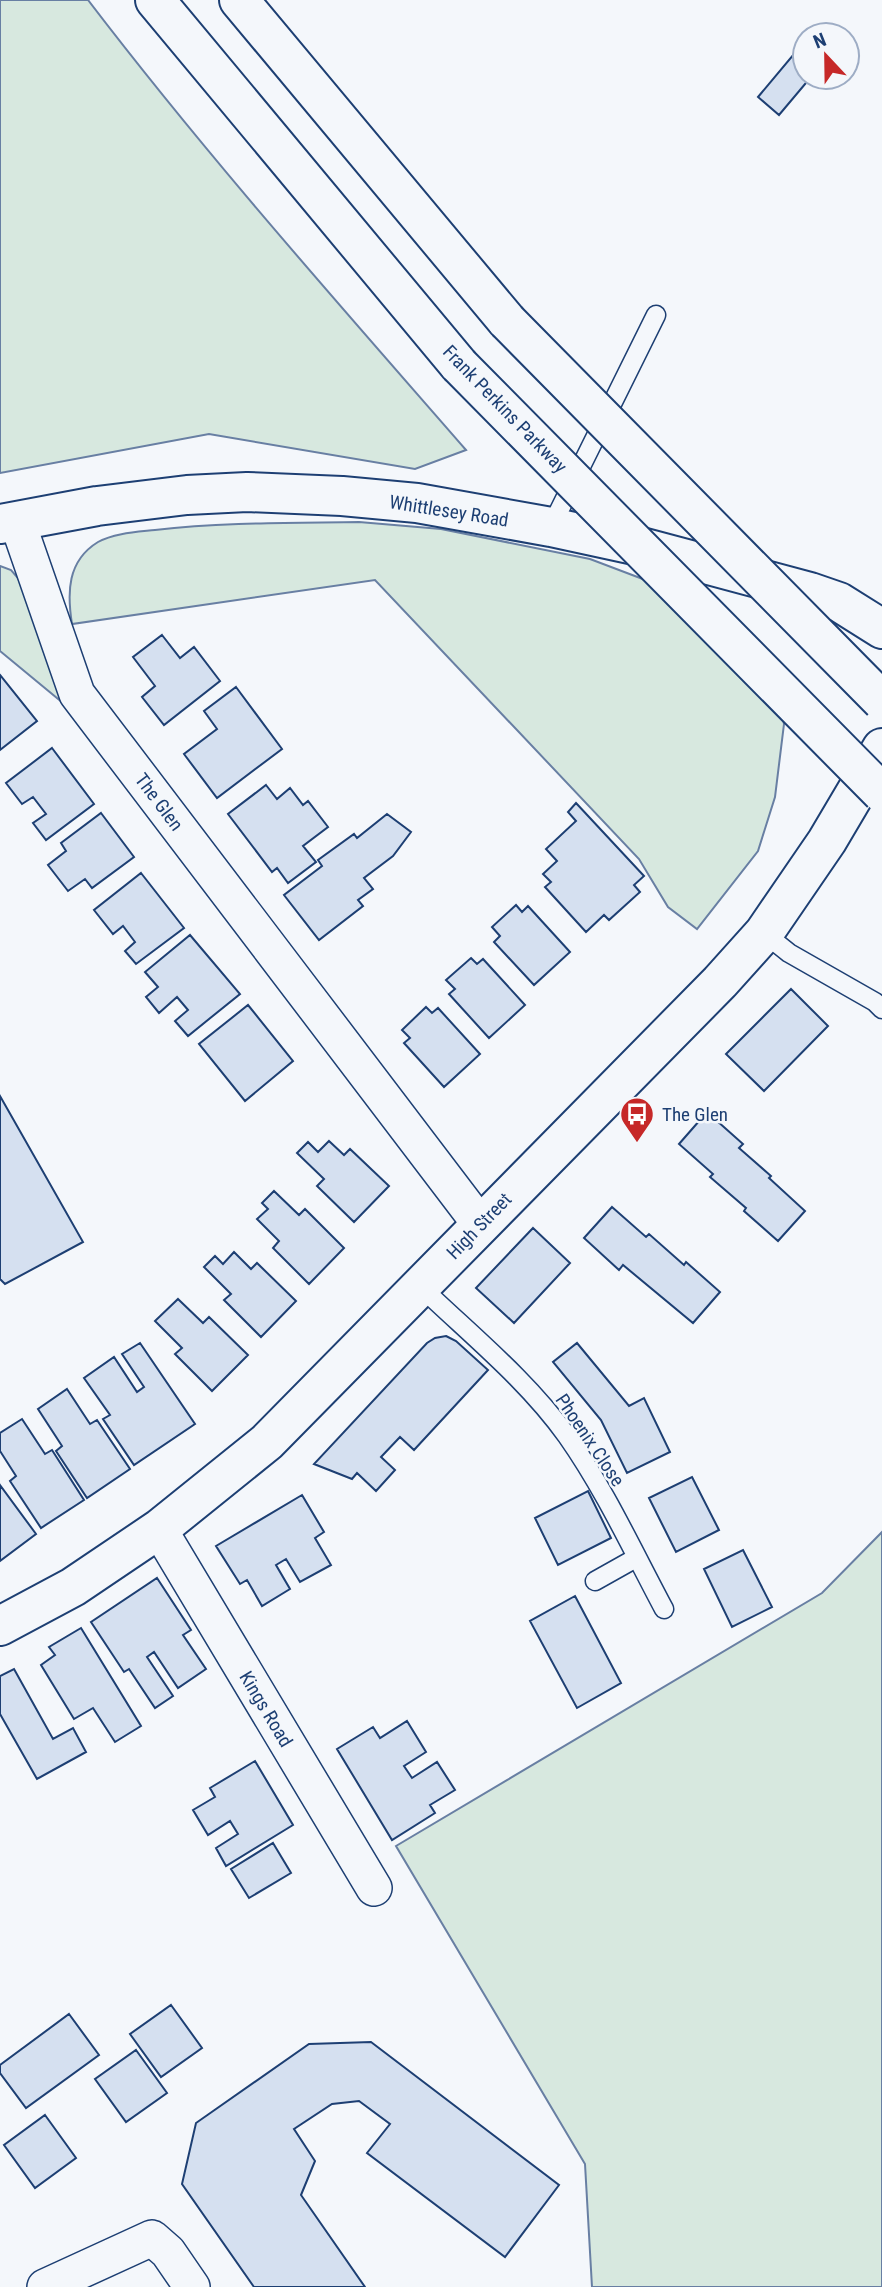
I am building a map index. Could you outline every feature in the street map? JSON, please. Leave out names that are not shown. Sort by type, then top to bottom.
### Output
[{"type":"main road","name":"Frank Perkins Parkway","points":[[155,0],[459,365],[882,793]]},
{"type":"main road","points":[[239,0],[507,321],[882,701]]},
{"type":"main road","name":"Whittlesey Road","points":[[8,523],[97,506],[187,495],[247,492],[342,496],[417,503],[634,545],[810,592],[839,602],[882,629]]},
{"type":"main road","name":"High Street","points":[[0,1626],[73,1587],[159,1529],[267,1442],[720,982],[764,933],[827,841],[882,748]]},
{"type":"street","name":"The Glen","points":[[8,523],[77,694],[480,1224]]},
{"type":"street","name":"Kings Road","points":[[159,1529],[374,1888]]},
{"type":"street","points":[[45,2287],[152,2238],[169,2252],[192,2287]]},
{"type":"lane","points":[[551,527],[656,315]]},
{"type":"lane","points":[[764,933],[789,953],[875,1002],[882,1009]]},
{"type":"lane","name":"Phoenix Close","points":[[421,1287],[525,1387],[566,1436],[604,1495],[664,1609]]},
{"type":"lane","points":[[595,1581],[636,1558]]},
{"type":"shaded area","points":[[0,0],[88,0],[226,172],[466,450],[415,469],[209,434],[0,473]]},
{"type":"shaded area","points":[[359,522],[441,529],[590,559],[677,592],[775,670],[784,724],[775,797],[758,851],[697,929],[668,907],[639,859],[375,580],[72,624],[70,589],[75,568],[88,550],[104,539],[133,532],[206,526]]},
{"type":"shaded area","points":[[0,566],[11,570],[24,585],[63,703],[0,651]]},
{"type":"shaded area","points":[[882,1532],[882,2287],[592,2287],[585,2164],[396,1846],[822,1593]]},
{"type":"building","points":[[791,58],[791,91],[799,91],[779,115],[758,97]]},
{"type":"building","points":[[162,635],[180,658],[194,647],[220,681],[164,725],[142,697],[155,686],[133,657]]},
{"type":"building","points":[[0,675],[37,721],[0,750]]},
{"type":"building","points":[[236,687],[282,749],[217,798],[184,754],[217,729],[204,711]]},
{"type":"building","points":[[52,748],[94,804],[46,840],[33,823],[46,814],[33,797],[22,804],[6,783]]},
{"type":"building","points":[[266,785],[277,799],[290,788],[303,805],[308,801],[328,827],[303,846],[316,862],[288,883],[277,868],[272,872],[228,814]]},
{"type":"building","points":[[576,803],[644,876],[634,885],[640,892],[609,920],[604,915],[586,932],[545,887],[551,882],[543,874],[557,861],[546,849],[576,821],[568,812]]},
{"type":"building","points":[[101,813],[134,857],[92,888],[85,879],[68,891],[48,865],[66,851],[61,843]]},
{"type":"building","points":[[387,814],[411,832],[393,856],[364,878],[373,889],[358,900],[363,906],[319,940],[284,895],[322,866],[318,860],[354,834],[357,838]]},
{"type":"building","points":[[141,873],[184,928],[136,964],[125,951],[135,942],[123,926],[113,934],[94,910]]},
{"type":"building","points":[[516,905],[522,912],[528,906],[570,952],[534,985],[494,942],[500,936],[492,927]]},
{"type":"building","points":[[190,935],[240,994],[188,1036],[175,1021],[188,1010],[177,997],[159,1013],[146,997],[158,987],[145,972]]},
{"type":"building","points":[[471,958],[477,964],[483,959],[525,1005],[489,1038],[449,994],[455,989],[446,980]]},
{"type":"building","points":[[791,989],[828,1026],[764,1091],[726,1054]]},
{"type":"building","points":[[248,1005],[293,1061],[245,1101],[199,1044]]},
{"type":"building","points":[[426,1007],[432,1013],[438,1008],[480,1054],[444,1087],[404,1043],[410,1038],[402,1030]]},
{"type":"building","points":[[0,1096],[83,1242],[5,1284],[0,1279]]},
{"type":"building","points":[[707,1112],[743,1144],[739,1148],[805,1211],[778,1241],[710,1177],[713,1174],[679,1144]]},
{"type":"building","points":[[329,1141],[344,1155],[350,1149],[389,1186],[354,1222],[317,1186],[324,1179],[297,1153],[308,1142],[318,1152]]},
{"type":"building","points":[[274,1191],[299,1215],[305,1209],[344,1248],[309,1284],[273,1248],[279,1241],[257,1219],[268,1209],[262,1203]]},
{"type":"building","points":[[612,1207],[646,1237],[649,1234],[684,1265],[686,1262],[720,1292],[693,1323],[623,1265],[619,1270],[584,1238]]},
{"type":"building","points":[[533,1228],[570,1263],[514,1323],[476,1288]]},
{"type":"building","points":[[234,1252],[251,1269],[257,1263],[296,1301],[261,1337],[224,1300],[231,1294],[204,1267],[215,1256],[223,1264]]},
{"type":"building","points":[[178,1299],[203,1323],[209,1317],[248,1355],[212,1391],[175,1354],[182,1348],[155,1321]]},
{"type":"building","points":[[446,1336],[456,1341],[488,1370],[414,1450],[400,1437],[381,1457],[395,1470],[376,1491],[357,1473],[352,1479],[314,1464],[427,1343]]},
{"type":"building","points":[[140,1343],[195,1424],[134,1465],[103,1419],[110,1415],[84,1378],[114,1357],[137,1392],[144,1387],[122,1354]]},
{"type":"building","points":[[577,1343],[629,1406],[644,1398],[670,1452],[627,1473],[601,1420],[553,1362]]},
{"type":"building","points":[[67,1389],[90,1424],[97,1420],[130,1469],[87,1498],[56,1451],[62,1446],[38,1409]]},
{"type":"building","points":[[22,1419],[45,1454],[52,1450],[84,1500],[41,1528],[10,1481],[16,1476],[0,1451],[0,1433]]},
{"type":"building","points":[[692,1477],[719,1530],[676,1552],[649,1498]]},
{"type":"building","points":[[0,1485],[36,1534],[0,1561]]},
{"type":"building","points":[[588,1491],[611,1538],[558,1565],[535,1518]]},
{"type":"building","points":[[302,1495],[324,1532],[315,1538],[331,1565],[300,1582],[286,1559],[276,1565],[290,1589],[262,1606],[247,1580],[240,1584],[216,1546]]},
{"type":"building","points":[[743,1550],[772,1607],[732,1627],[704,1569]]},
{"type":"building","points":[[157,1578],[191,1630],[183,1635],[206,1669],[178,1688],[154,1652],[147,1657],[173,1696],[155,1708],[129,1669],[124,1672],[91,1622]]},
{"type":"building","points":[[575,1596],[621,1683],[577,1708],[530,1621]]},
{"type":"building","points":[[81,1628],[141,1726],[115,1742],[93,1708],[74,1719],[41,1665],[55,1655],[49,1647]]},
{"type":"building","points":[[14,1669],[53,1739],[73,1728],[86,1752],[37,1779],[0,1714],[0,1676]]},
{"type":"building","points":[[407,1721],[426,1752],[404,1766],[412,1778],[437,1762],[455,1790],[430,1805],[435,1813],[392,1840],[337,1749],[373,1727],[380,1738]]},
{"type":"building","points":[[255,1761],[293,1825],[226,1866],[216,1848],[238,1834],[230,1821],[208,1835],[193,1810],[215,1797],[210,1788]]},
{"type":"building","points":[[273,1843],[291,1873],[249,1898],[231,1869]]},
{"type":"building","points":[[171,2005],[202,2048],[161,2077],[130,2034]]},
{"type":"building","points":[[69,2014],[99,2055],[26,2108],[0,2073],[0,2065]]},
{"type":"building","points":[[371,2042],[559,2185],[505,2257],[367,2153],[390,2124],[359,2101],[332,2104],[294,2129],[315,2161],[301,2195],[365,2287],[254,2287],[182,2184],[196,2123],[309,2044]]},
{"type":"building","points":[[136,2050],[167,2093],[126,2122],[95,2079]]},
{"type":"building","points":[[45,2115],[76,2158],[35,2188],[4,2145]]},
{"type":"place","name":"The Glen","points":[[637,1144]]}]
